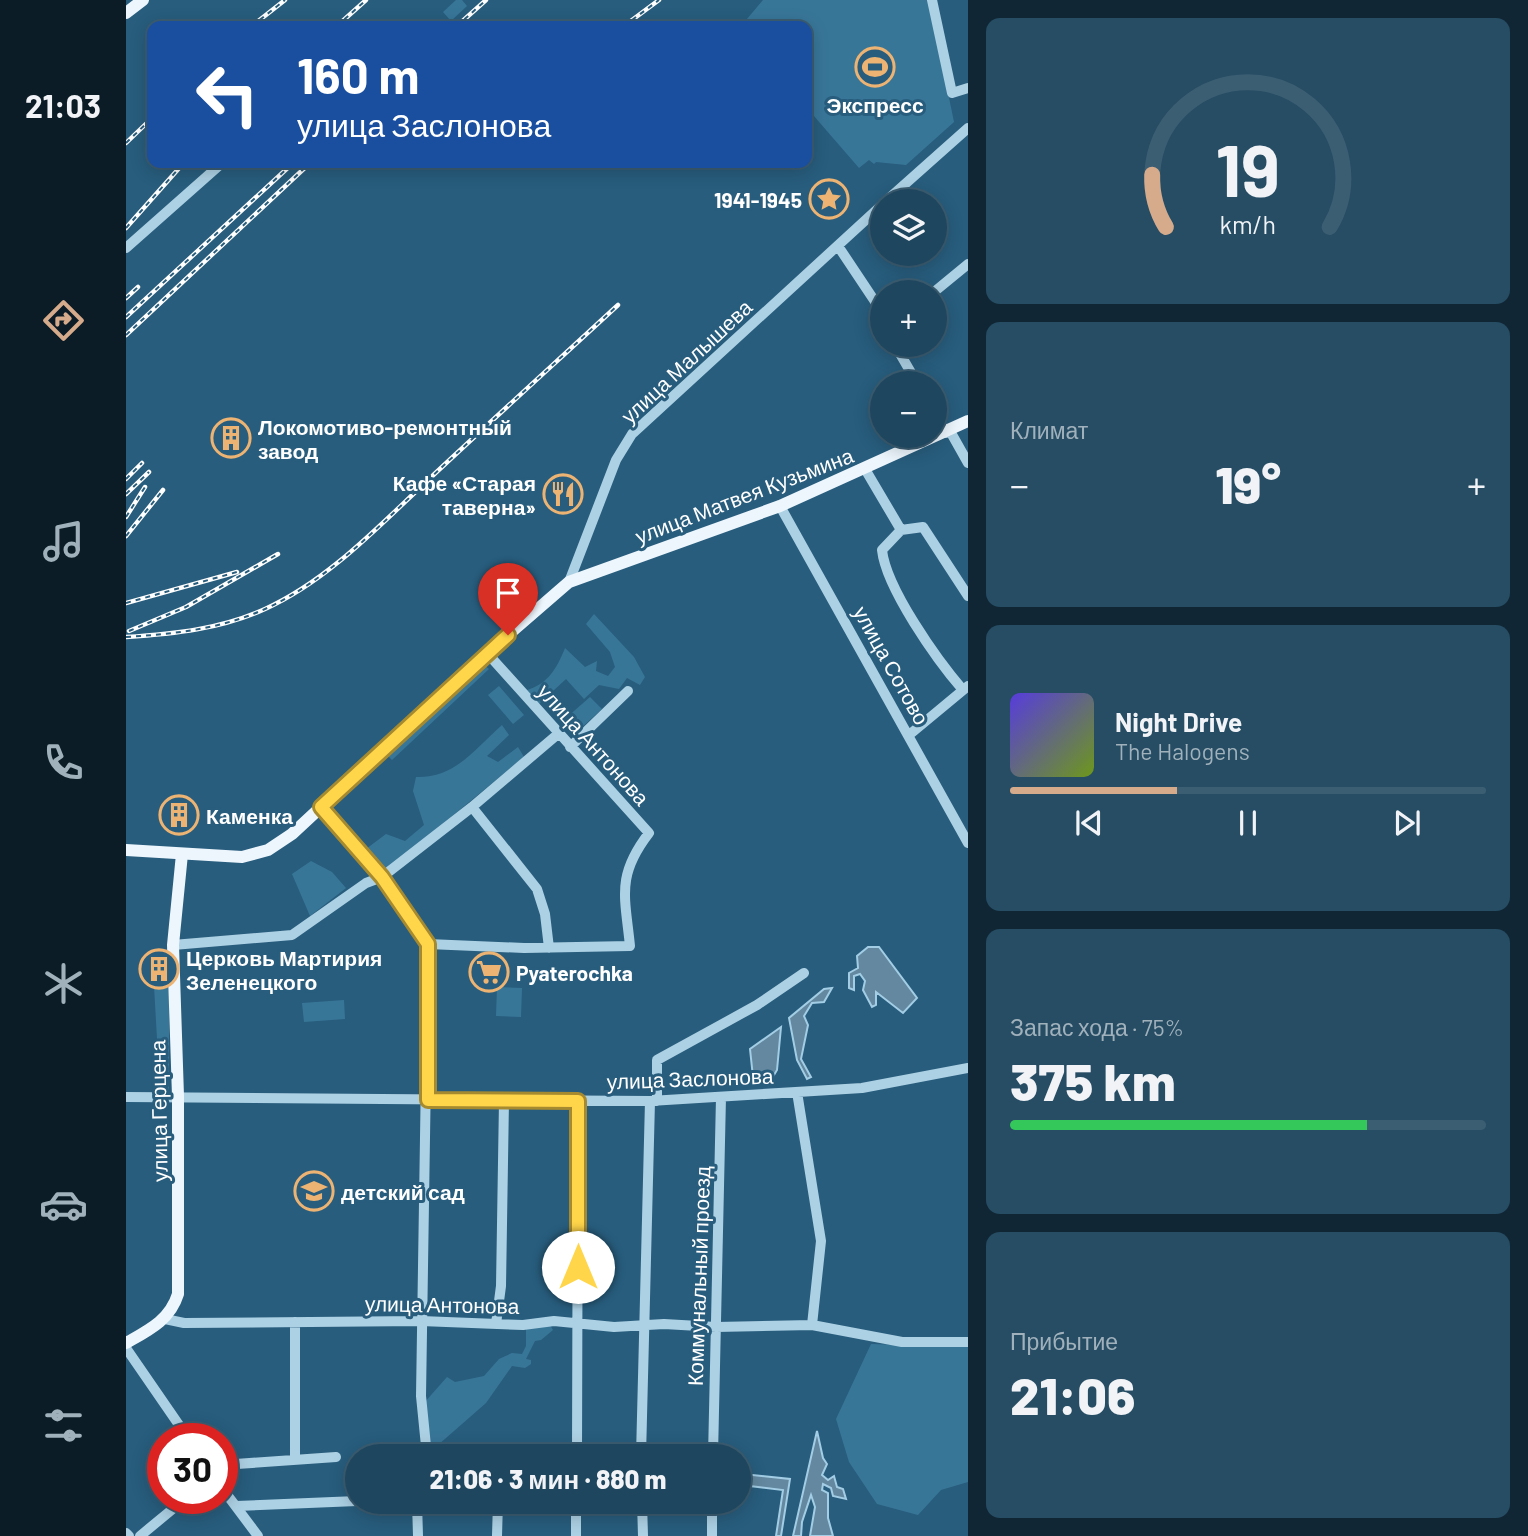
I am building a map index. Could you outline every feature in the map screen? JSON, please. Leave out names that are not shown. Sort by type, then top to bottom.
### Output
[{"type":"main road","points":[[126,13],[143,0]]},
{"type":"main road","name":"улица Матвея Кузьмина","points":[[569,582],[780,506],[968,421]]},
{"type":"main road","points":[[126,850],[242,857],[268,850],[292,834],[487,653],[569,582]]},
{"type":"main road","name":"улица Герцена","points":[[165,1319],[173,1309],[178,1294],[178,1096],[173,945],[182,854]]},
{"type":"main road","points":[[126,1345],[165,1319]]},
{"type":"street","points":[[932,0],[953,93],[968,88]]},
{"type":"street","name":"улица Малышева","points":[[900,189],[968,128]]},
{"type":"street","points":[[126,248],[216,168]]},
{"type":"street","name":"улица Малышева","points":[[569,582],[616,460],[632,434],[870,216]]},
{"type":"street","points":[[838,246],[870,294]]},
{"type":"street","points":[[947,281],[968,264]]},
{"type":"street","points":[[948,432],[968,463]]},
{"type":"street","points":[[865,469],[901,530]]},
{"type":"street","name":"улица Сотово","points":[[780,506],[968,843]]},
{"type":"street","points":[[909,735],[966,688],[938,661],[884,568],[882,550],[901,530],[923,527],[968,596]]},
{"type":"street","name":"улица Антонова","points":[[487,653],[649,833],[630,858],[625,888],[630,946],[549,948]]},
{"type":"street","points":[[570,747],[628,691]]},
{"type":"street","points":[[173,945],[292,935],[366,883],[382,877],[472,807],[558,734]]},
{"type":"street","points":[[321,807],[382,877],[428,944],[428,1100],[421,1321],[421,1396],[426,1444]]},
{"type":"street","points":[[428,944],[549,948],[545,915],[537,890],[472,807]]},
{"type":"street","points":[[641,1444],[653,1101],[657,1060],[757,1005],[804,973]]},
{"type":"street","name":"улица Заслонова","points":[[126,1097],[653,1101],[862,1088],[964,1069]]},
{"type":"street","points":[[797,1092],[821,1241],[812,1325]]},
{"type":"street","name":"Коммунальный проезд","points":[[713,1444],[721,1097]]},
{"type":"street","points":[[496,1324],[502,1286],[503,1101]]},
{"type":"street","points":[[577,1444],[578,1101]]},
{"type":"street","name":"улица Антонова","points":[[165,1319],[184,1323],[421,1321],[523,1325],[554,1321],[716,1327],[812,1325],[902,1342],[968,1342]]},
{"type":"street","points":[[295,1322],[295,1460]]},
{"type":"street","points":[[126,1345],[178,1423]]},
{"type":"street","points":[[238,1464],[336,1457]]},
{"type":"street","points":[[238,1506],[345,1501]]},
{"type":"street","points":[[238,1509],[258,1536]]},
{"type":"street","points":[[141,1536],[167,1514]]},
{"type":"street","points":[[418,1514],[418,1536]]},
{"type":"street","points":[[497,1536],[498,1514]]},
{"type":"street","points":[[576,1514],[576,1536]]},
{"type":"street","points":[[642,1514],[642,1536]]},
{"type":"street","points":[[712,1514],[712,1536]]},
{"type":"shaded area","points":[[456,0],[462,0],[467,6],[451,21],[443,12]]},
{"type":"shaded area","name":"Экспресс","points":[[763,0],[929,0],[954,122],[906,165],[874,164],[869,160],[859,168],[812,114],[812,21],[745,21]]},
{"type":"shaded area","points":[[594,614],[634,657],[645,677],[640,685],[627,678],[619,689],[599,685],[584,699],[566,679],[539,704],[527,690],[541,684],[551,674],[565,648],[585,667],[597,661],[596,671],[608,676],[615,667],[610,652],[586,624]]},
{"type":"shaded area","points":[[484,665],[489,669],[392,760],[388,756]]},
{"type":"shaded area","points":[[499,686],[524,715],[513,724],[488,695]]},
{"type":"shaded area","points":[[590,697],[602,709],[580,729],[566,718]]},
{"type":"shaded area","points":[[502,725],[509,735],[487,756],[498,762],[518,747],[524,757],[384,872],[366,849],[386,834],[405,841],[424,825],[413,791],[416,777],[430,776],[453,768]]},
{"type":"shaded area","points":[[311,861],[332,872],[346,888],[310,916],[292,874]]},
{"type":"shaded area","points":[[868,947],[879,947],[917,998],[903,1013],[876,992],[876,1005],[872,1007],[863,990],[865,981],[860,974],[854,976],[854,990],[849,988],[849,973],[858,968],[857,956]]},
{"type":"shaded area","points":[[154,986],[169,987],[169,1091],[160,1091]]},
{"type":"shaded area","points":[[497,987],[522,988],[521,1017],[496,1016]]},
{"type":"shaded area","points":[[832,988],[824,1002],[812,1003],[804,1016],[808,1025],[801,1059],[811,1077],[807,1079],[797,1060],[789,1018],[824,989]]},
{"type":"shaded area","points":[[344,1000],[345,1019],[304,1022],[302,1003]]},
{"type":"shaded area","points":[[781,1027],[777,1070],[768,1085],[753,1077],[750,1049]]},
{"type":"shaded area","points":[[550,1325],[553,1330],[541,1340],[535,1341],[526,1359],[531,1360],[531,1364],[525,1368],[512,1366],[486,1403],[439,1444],[430,1444],[424,1403],[447,1377],[455,1382],[484,1376],[499,1359],[512,1353],[522,1354],[526,1346],[526,1329]]},
{"type":"shaded area","points":[[871,1344],[968,1347],[968,1482],[941,1490],[918,1515],[877,1504],[849,1462],[836,1419]]},
{"type":"shaded area","points":[[817,1431],[827,1464],[822,1475],[828,1480],[834,1476],[837,1487],[843,1489],[846,1499],[833,1496],[831,1488],[823,1484],[822,1490],[828,1493],[828,1518],[833,1536],[810,1536],[815,1507],[811,1495],[802,1522],[801,1536],[793,1536]]},
{"type":"shaded area","points":[[751,1475],[790,1479],[781,1536],[776,1536],[783,1490],[751,1486]]},
{"type":"railway","points":[[258,21],[285,0]]},
{"type":"railway","points":[[343,21],[366,0]]},
{"type":"railway","points":[[463,21],[486,0]]},
{"type":"railway","points":[[631,21],[659,0]]},
{"type":"railway","points":[[126,143],[147,123]]},
{"type":"railway","points":[[126,228],[179,168]]},
{"type":"railway","points":[[126,317],[288,168]]},
{"type":"railway","points":[[126,335],[305,168]]},
{"type":"railway","points":[[126,298],[138,287]]},
{"type":"railway","points":[[126,637],[214,626],[265,609],[310,584],[371,534],[618,305]]},
{"type":"railway","points":[[126,479],[142,463]]},
{"type":"railway","points":[[126,494],[149,472]]},
{"type":"railway","points":[[126,517],[145,487]]},
{"type":"railway","points":[[126,536],[163,490]]},
{"type":"railway","points":[[129,631],[186,607],[278,554]]},
{"type":"railway","points":[[126,603],[237,572]]},
{"type":"place","name":"Экспресс","points":[[875,67]]},
{"type":"place","name":"1941-1945","points":[[829,199]]},
{"type":"place","name":"Локомотиво-ремонтный завод","points":[[231,438]]},
{"type":"place","name":"Кафе «Старая таверна»","points":[[563,494]]},
{"type":"place","name":"Каменка","points":[[179,815]]},
{"type":"place","name":"Церковь Мартирия Зеленецкого","points":[[159,969]]},
{"type":"place","name":"Pyaterochka","points":[[489,972]]},
{"type":"place","name":"детский сад","points":[[314,1191]]},
{"type":"route","points":[[508,635],[321,807],[382,877],[428,944],[428,1100],[578,1101],[578,1267]]}]
